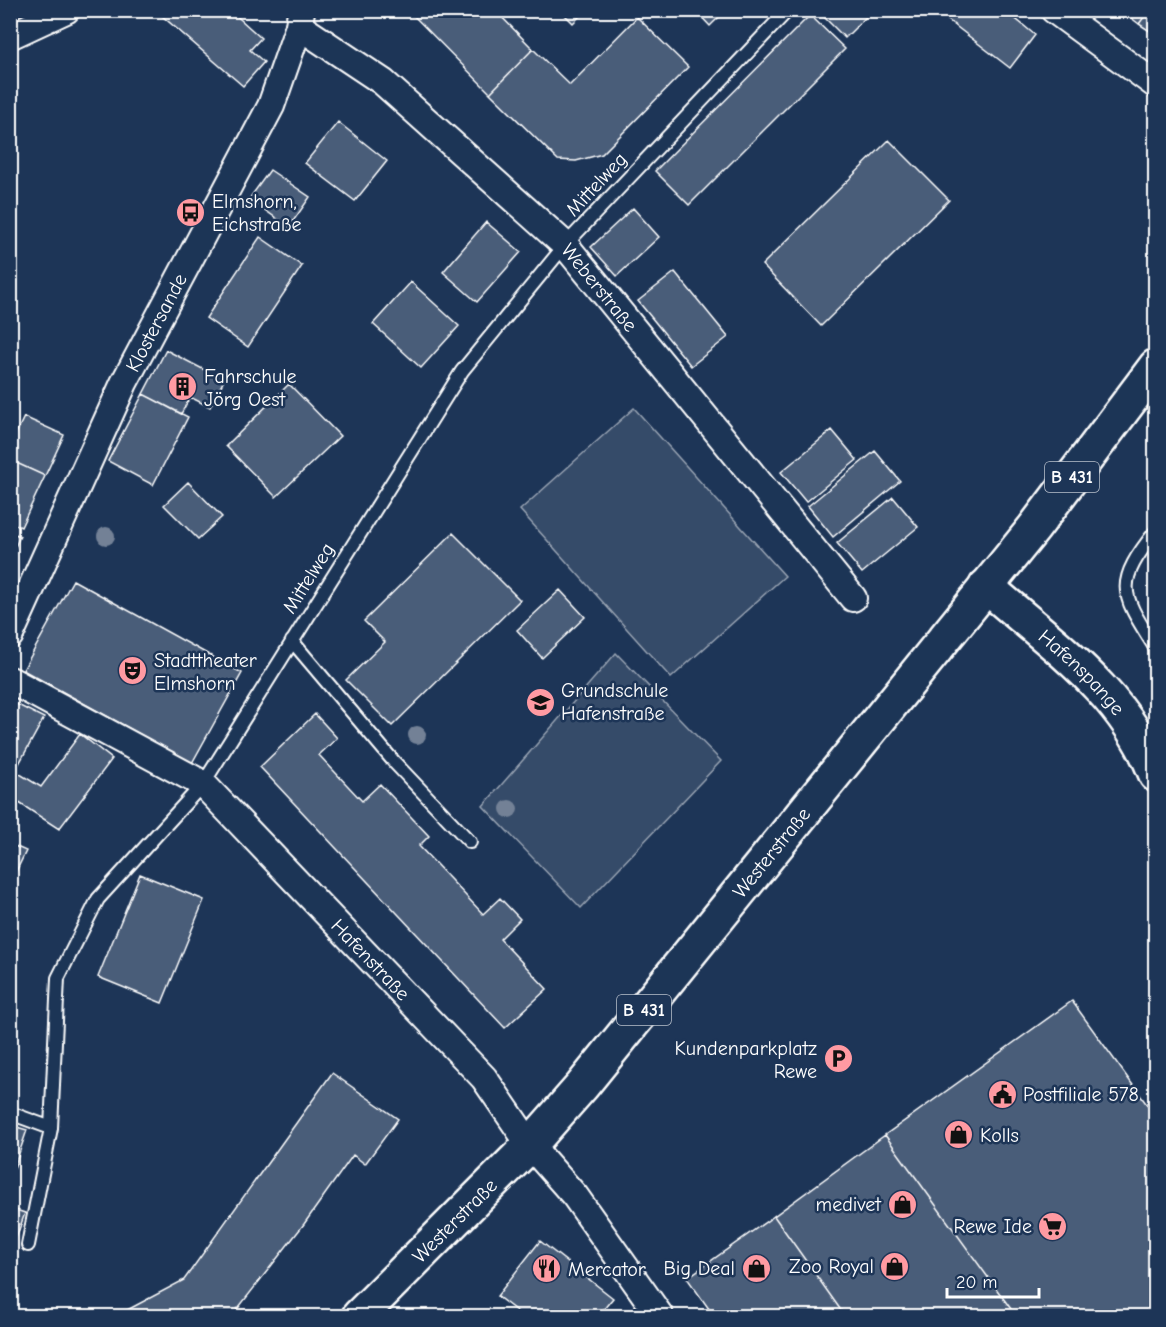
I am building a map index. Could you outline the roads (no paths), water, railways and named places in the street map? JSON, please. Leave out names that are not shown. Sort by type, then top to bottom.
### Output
[{"type":"main road","name":"Westerstraße","points":[[359,1317],[530,1145],[582,1086],[1034,528],[1155,366]]},
{"type":"main road","name":"Hafenspange","points":[[986,586],[1060,647],[1093,680],[1137,734],[1155,775]]},
{"type":"street","points":[[10,36],[66,10]]},
{"type":"street","points":[[1053,10],[1155,85]]},
{"type":"street","name":"Weberstraße","points":[[300,18],[383,82],[565,245],[853,598]]},
{"type":"street","name":"Klostersande","points":[[10,635],[124,383],[271,106],[300,18]]},
{"type":"street","name":"Hafenstraße","points":[[10,680],[203,784],[484,1078],[530,1145],[575,1196],[660,1317]]},
{"type":"lane","name":"Mittelweg","points":[[28,1245],[51,1128],[58,978],[98,898],[203,784],[462,371],[565,245],[788,10]]},
{"type":"lane","points":[[1155,531],[1136,556],[1125,582],[1127,603],[1155,649]]},
{"type":"lane","points":[[292,641],[395,763],[470,842]]},
{"type":"lane","points":[[10,1113],[51,1128]]},
{"type":"place","name":"Elmshorn, Eichstraße","points":[[191,212]]},
{"type":"place","name":"Fahrschule Jörg Oest","points":[[183,387]]},
{"type":"place","name":"Stadttheater Elmshorn","points":[[133,671]]},
{"type":"place","name":"Grundschule Hafenstraße","points":[[540,702]]},
{"type":"place","name":"Kundenparkplatz Rewe","points":[[838,1059]]},
{"type":"place","name":"Postfiliale 578","points":[[1002,1094]]},
{"type":"place","name":"Kolls","points":[[959,1135]]},
{"type":"place","name":"medivet","points":[[902,1204]]},
{"type":"place","name":"Rewe Ide","points":[[1053,1226]]},
{"type":"place","name":"Zoo Royal","points":[[895,1266]]},
{"type":"place","name":"Big Deal","points":[[756,1268]]},
{"type":"place","name":"Mercator","points":[[547,1269]]}]
